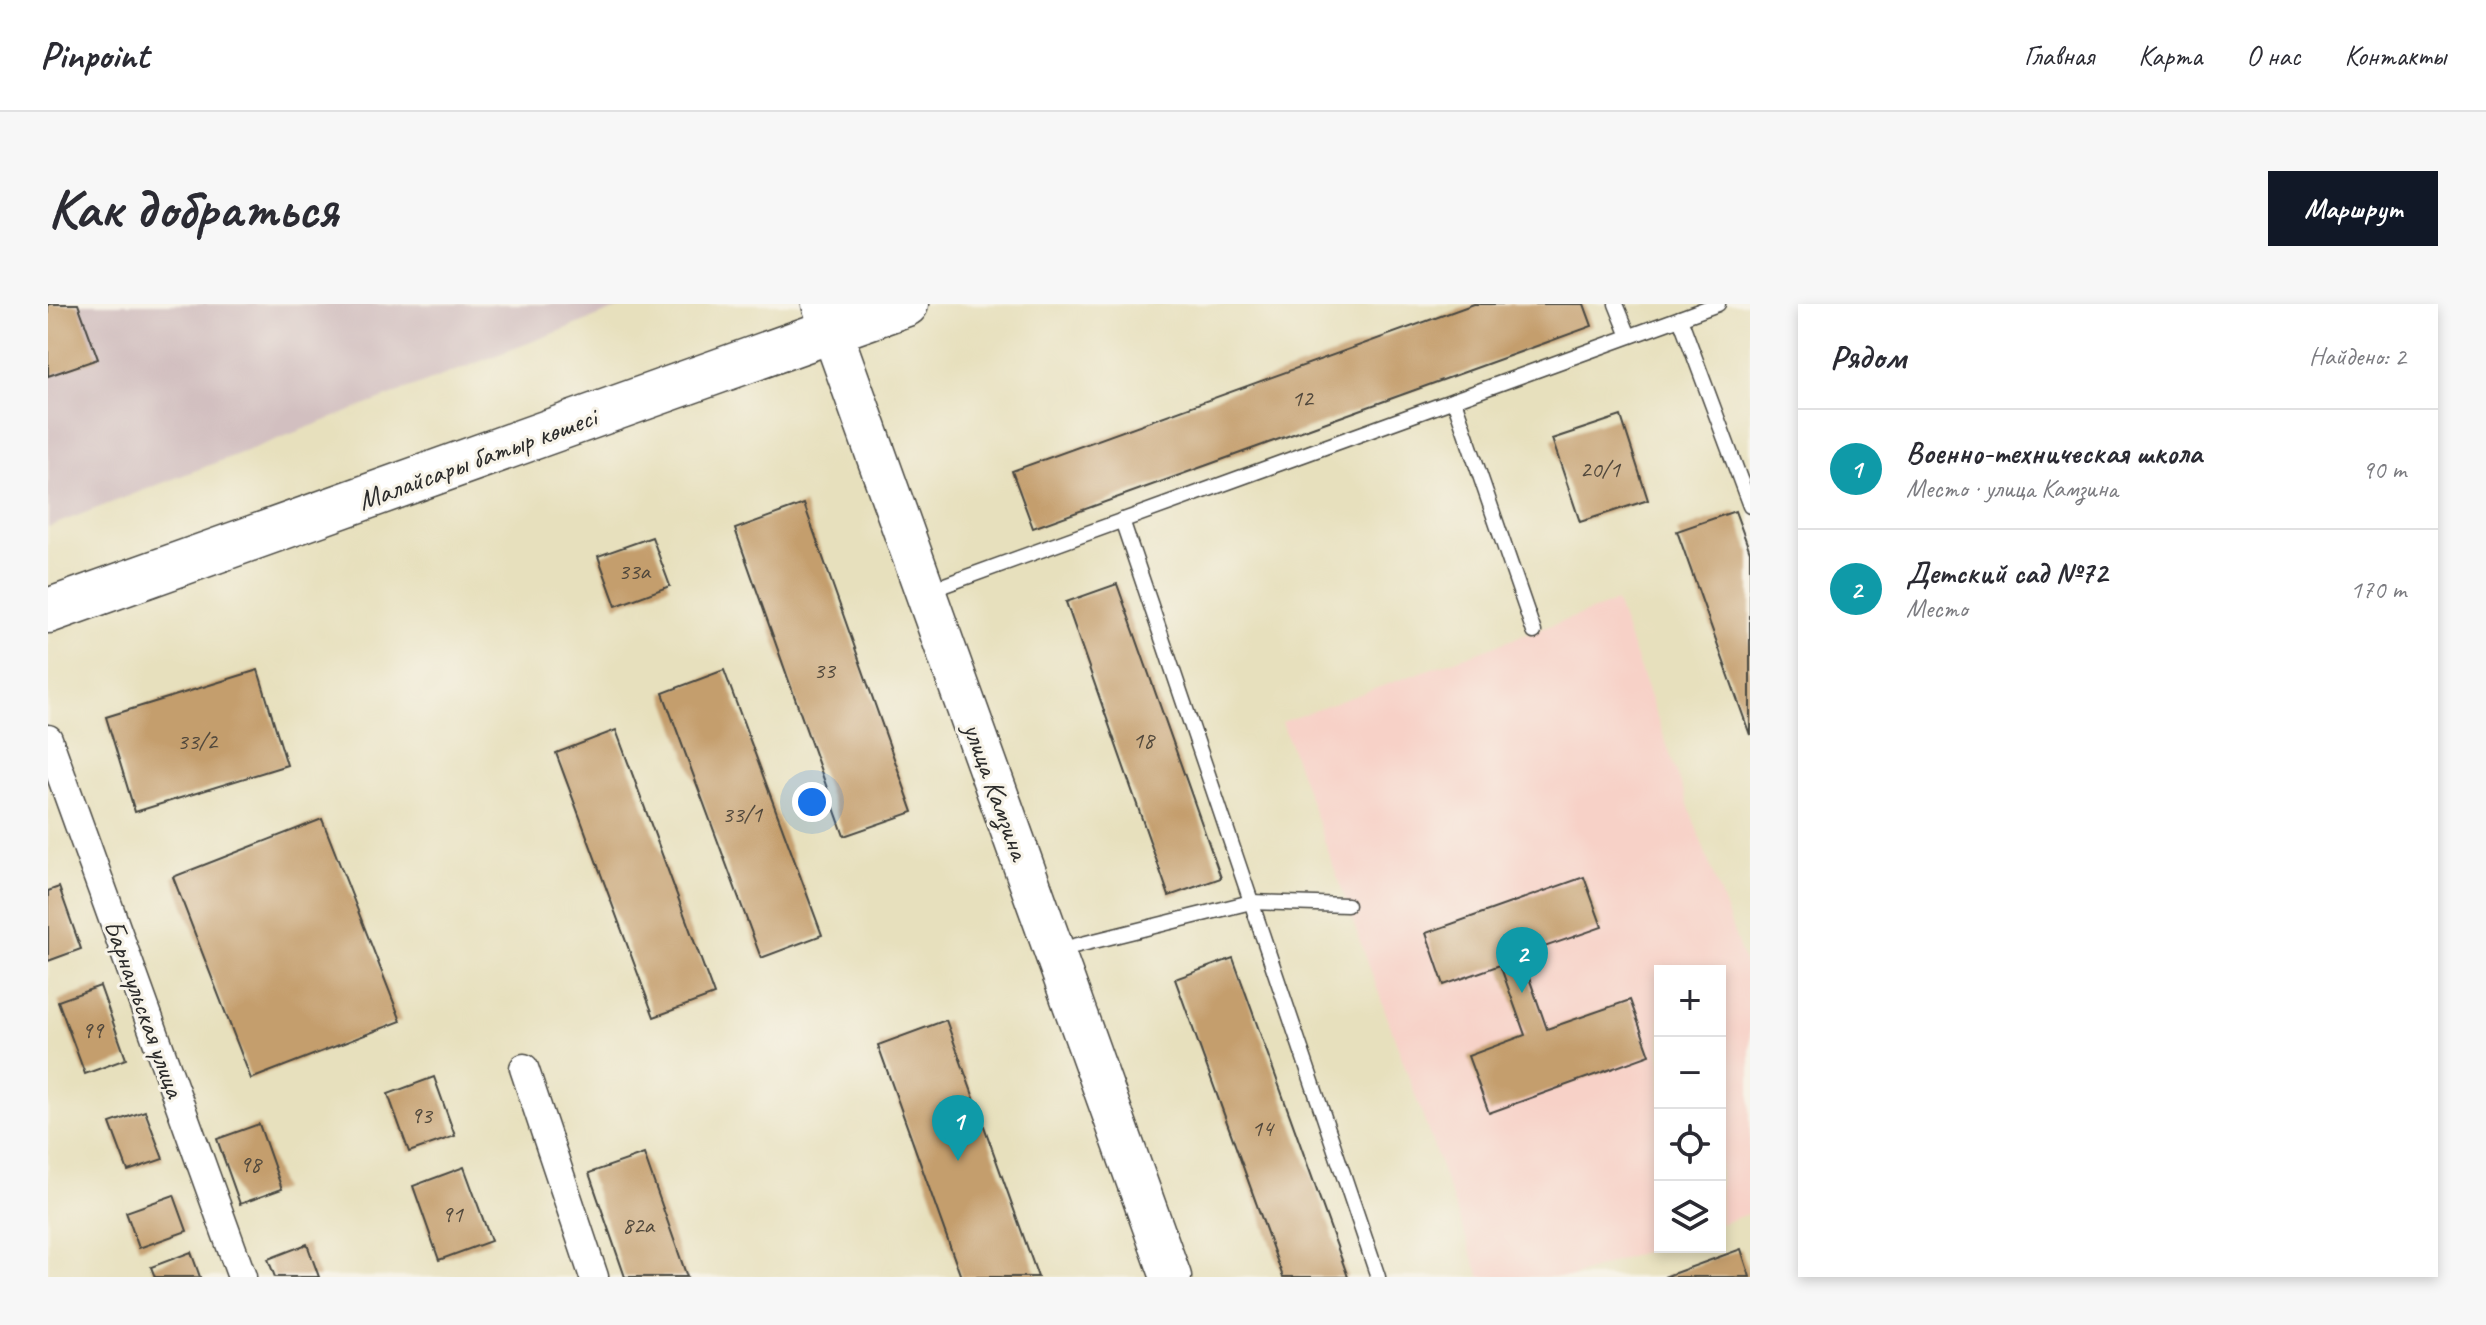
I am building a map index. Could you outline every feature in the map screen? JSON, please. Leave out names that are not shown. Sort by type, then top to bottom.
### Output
[{"type":"main road","name":"Малайсары батыр көшесі","points":[[48,611],[827,318],[906,304]]},
{"type":"main road","name":"улица Камзина","points":[[827,318],[1171,1277]]},
{"type":"street","name":"Барнаульская улица","points":[[48,739],[242,1277]]},
{"type":"street","points":[[524,1068],[594,1277]]},
{"type":"lane","points":[[1616,304],[1629,336]]},
{"type":"lane","points":[[925,592],[1718,304]]},
{"type":"lane","points":[[1680,318],[1748,496]]},
{"type":"lane","points":[[1454,400],[1534,632]]},
{"type":"lane","points":[[1122,520],[1378,1277]]},
{"type":"lane","points":[[1054,951],[1251,902],[1347,905]]},
{"type":"shaded area","points":[[48,304],[630,304],[48,527]]},
{"type":"shaded area","points":[[1616,602],[1750,978],[1750,1213],[1726,1222],[1726,965],[1654,965],[1654,1248],[1572,1277],[1480,1277],[1282,722]]},
{"type":"building","points":[[48,304],[78,304],[98,359],[48,376]]},
{"type":"building","points":[[1474,304],[1584,304],[1592,326],[1033,528],[1012,471]]},
{"type":"building","points":[[1621,416],[1648,500],[1580,522],[1552,439]]},
{"type":"building","points":[[804,504],[913,812],[844,836],[735,529]]},
{"type":"building","points":[[1735,511],[1750,552],[1750,735],[1677,531]]},
{"type":"building","points":[[652,537],[670,586],[616,606],[598,556]]},
{"type":"building","points":[[1117,584],[1221,878],[1169,896],[1066,602]]},
{"type":"building","points":[[258,670],[287,765],[135,812],[106,717]]},
{"type":"building","points":[[724,670],[822,935],[761,958],[663,693]]},
{"type":"building","points":[[616,730],[714,995],[654,1017],[556,753]]},
{"type":"building","points":[[322,819],[401,1021],[251,1079],[173,877]]},
{"type":"building","points":[[1584,877],[1602,927],[1521,955],[1547,1029],[1630,1000],[1650,1055],[1489,1113],[1468,1056],[1525,1035],[1500,965],[1444,985],[1426,933]]},
{"type":"building","points":[[59,887],[81,949],[48,961],[48,891]]},
{"type":"building","points":[[1233,958],[1348,1277],[1283,1277],[1175,979]]},
{"type":"building","points":[[100,986],[126,1059],[85,1074],[58,1001]]},
{"type":"building","points":[[946,1020],[1038,1277],[961,1277],[878,1045]]},
{"type":"building","points":[[434,1077],[455,1136],[409,1152],[388,1094]]},
{"type":"building","points":[[145,1111],[163,1159],[128,1171],[110,1123]]},
{"type":"building","points":[[259,1124],[282,1189],[240,1204],[217,1139]]},
{"type":"building","points":[[644,1154],[687,1277],[625,1277],[589,1173]]},
{"type":"building","points":[[464,1167],[491,1241],[439,1260],[413,1186]]},
{"type":"building","points":[[174,1195],[187,1231],[139,1248],[126,1212]]},
{"type":"building","points":[[307,1244],[319,1277],[275,1277],[268,1259]]},
{"type":"building","points":[[1741,1249],[1750,1277],[1664,1277]]},
{"type":"building","points":[[191,1252],[200,1277],[155,1277],[151,1267]]},
{"type":"place","name":"Детский сад №72","points":[[1522,993]]},
{"type":"place","name":"Военно-техническая школа","points":[[958,1161]]}]
